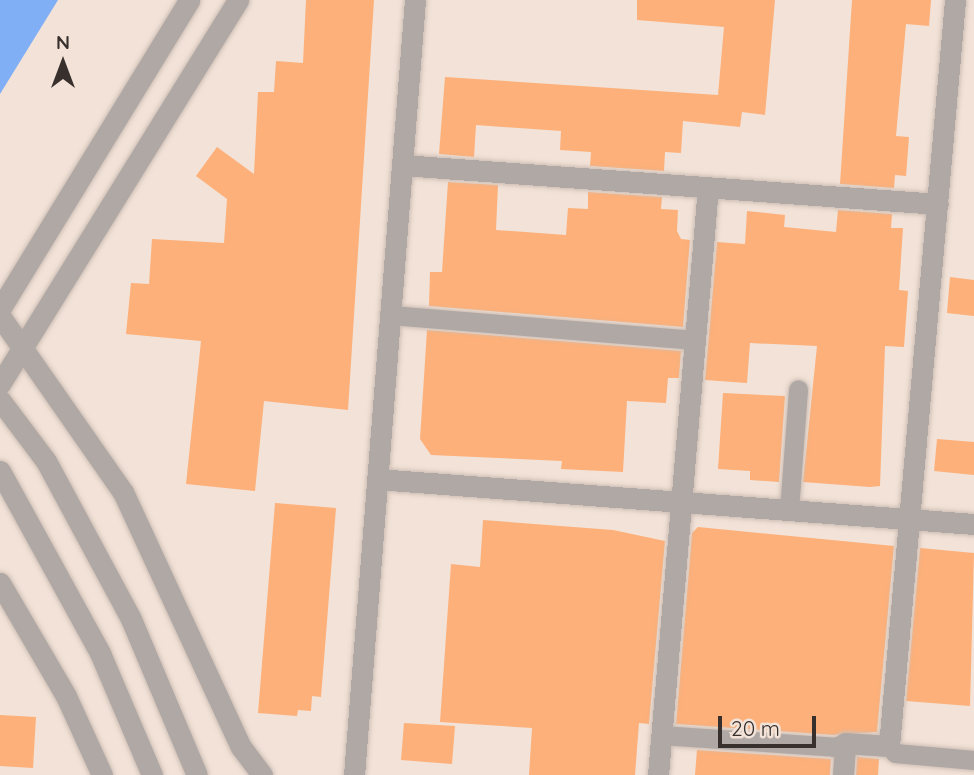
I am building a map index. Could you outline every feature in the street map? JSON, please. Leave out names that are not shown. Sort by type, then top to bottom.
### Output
[{"type":"street","points":[[0,309],[189,0]]},
{"type":"street","points":[[169,31],[195,0]]},
{"type":"street","points":[[0,384],[238,0]]},
{"type":"street","points":[[354,775],[415,0]]},
{"type":"street","points":[[843,775],[845,743],[889,746],[955,0]]},
{"type":"street","points":[[402,165],[938,204]]},
{"type":"street","points":[[658,775],[708,187]]},
{"type":"street","points":[[0,316],[123,492],[241,747],[262,775]]},
{"type":"street","points":[[0,400],[46,461],[131,619],[197,775]]},
{"type":"street","points":[[0,471],[100,653],[152,775]]},
{"type":"street","points":[[377,478],[974,524]]},
{"type":"street","points":[[0,583],[66,696],[102,775]]},
{"type":"lane","points":[[391,315],[695,340]]},
{"type":"lane","points":[[789,510],[798,389]]},
{"type":"lane","points":[[662,735],[835,747],[845,743]]},
{"type":"lane","points":[[889,746],[895,753],[974,760]]},
{"type":"water","points":[[0,0],[58,0],[0,94]]},
{"type":"building","points":[[306,0],[374,0],[348,410],[264,401],[255,491],[186,484],[201,341],[126,334],[131,283],[149,284],[152,239],[224,243],[227,199],[196,176],[217,147],[254,174],[258,92],[274,92],[276,61],[303,63]]},
{"type":"building","points":[[637,0],[775,0],[765,115],[742,112],[740,127],[683,121],[681,153],[665,152],[664,171],[590,166],[591,152],[560,150],[561,131],[476,125],[474,157],[439,154],[445,77],[718,95],[724,27],[637,20]]},
{"type":"building","points":[[852,0],[931,0],[929,26],[906,24],[896,136],[909,137],[906,176],[895,175],[894,188],[840,184]]},
{"type":"building","points":[[448,182],[498,185],[496,230],[566,235],[568,208],[588,209],[588,192],[662,197],[661,209],[678,210],[677,231],[681,239],[690,240],[683,327],[429,306],[430,272],[442,272]]},
{"type":"building","points":[[838,210],[892,214],[891,228],[903,228],[899,290],[908,291],[904,347],[885,346],[880,486],[803,482],[817,346],[750,343],[747,383],[705,380],[717,242],[745,244],[747,211],[785,215],[784,227],[836,232]]},
{"type":"building","points":[[950,277],[974,280],[974,316],[947,313]]},
{"type":"building","points":[[427,330],[681,351],[679,378],[668,378],[666,403],[627,401],[623,472],[561,469],[562,461],[431,455],[420,439]]},
{"type":"building","points":[[723,393],[785,396],[779,482],[750,480],[750,471],[718,469]]},
{"type":"building","points":[[937,439],[974,442],[974,475],[934,471]]},
{"type":"building","points":[[275,503],[336,508],[321,697],[312,696],[311,711],[298,710],[297,716],[258,713]]},
{"type":"building","points":[[483,520],[613,530],[665,541],[649,724],[639,723],[635,775],[529,775],[532,728],[440,722],[451,564],[480,567]]},
{"type":"building","points":[[698,527],[894,546],[877,732],[833,735],[676,724],[692,533]]},
{"type":"building","points":[[920,548],[974,553],[970,706],[906,701]]},
{"type":"building","points":[[0,715],[36,717],[33,768],[0,766]]},
{"type":"building","points":[[404,723],[455,726],[452,764],[401,760]]},
{"type":"building","points":[[697,750],[831,759],[830,775],[695,775]]},
{"type":"building","points":[[857,757],[879,759],[878,775],[856,775]]}]
